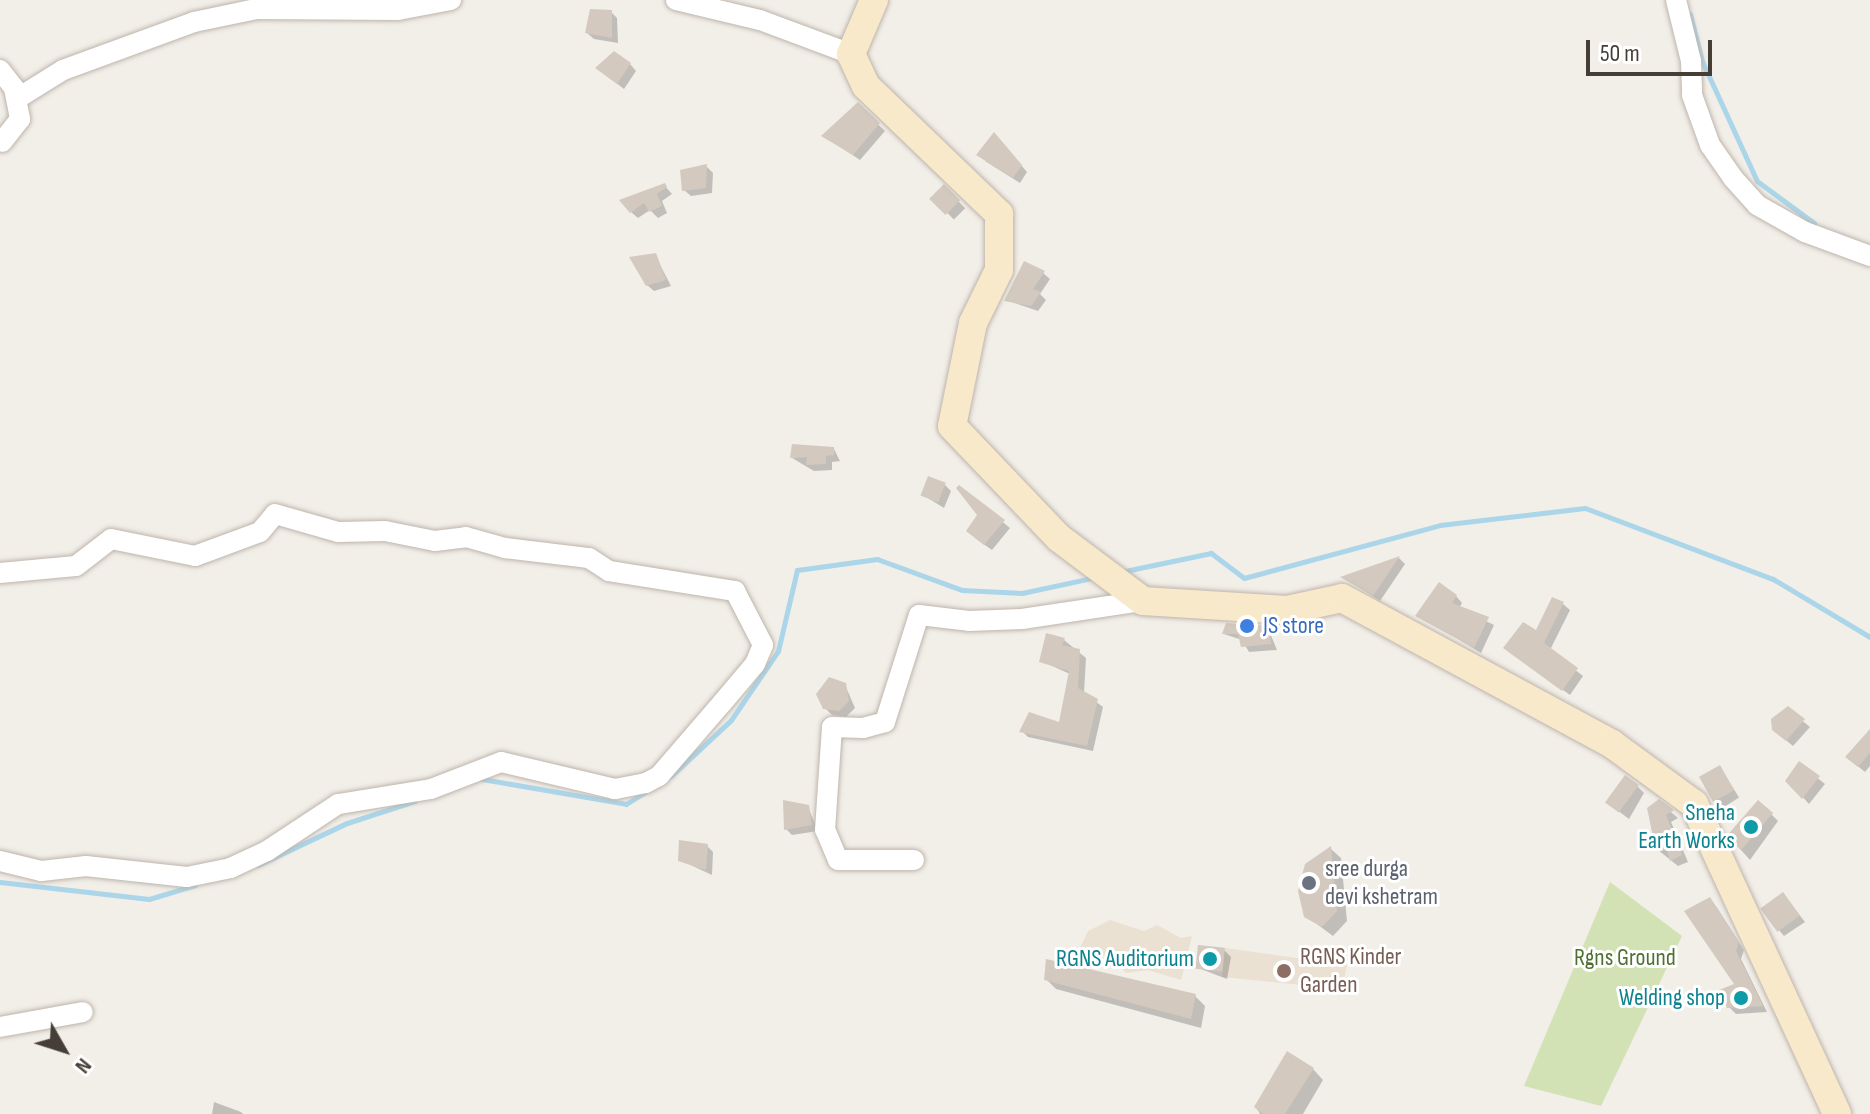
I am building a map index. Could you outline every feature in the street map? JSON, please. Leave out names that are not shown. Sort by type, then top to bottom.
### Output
[{"type":"street","points":[[18,98],[63,70],[194,22],[256,9],[398,10],[451,0]]},
{"type":"street","points":[[676,0],[760,20],[851,54],[866,86],[999,214],[999,270],[973,323],[952,426],[1059,538],[1143,601]]},
{"type":"street","points":[[851,54],[874,0]]},
{"type":"street","points":[[1676,0],[1691,61],[1692,95],[1710,145],[1732,177],[1757,205],[1805,232],[1870,256]]},
{"type":"street","points":[[0,70],[18,98],[20,119],[2,142]]},
{"type":"street","points":[[0,573],[76,566],[111,539],[195,556],[260,532],[275,514],[338,532],[385,531],[435,541],[466,537],[505,548],[589,558],[609,571],[735,591],[763,645],[755,664],[722,703],[659,776],[646,783],[615,789],[501,762],[431,789],[338,804],[267,851],[231,868],[187,877],[86,866],[41,871],[0,861]]},
{"type":"street","points":[[914,860],[838,860],[825,830],[832,727],[863,728],[885,722],[919,615],[969,621],[1022,619],[1143,601],[1287,610],[1342,598],[1609,742],[1694,804],[1837,1114]]},
{"type":"street","points":[[0,1027],[83,1012]]},
{"type":"shaded area","points":[[1110,920],[1144,931],[1157,925],[1181,938],[1192,936],[1181,980],[1148,970],[1126,973],[1113,959],[1079,950],[1088,931]]},
{"type":"shaded area","name":"RGNS Kinder Garden","points":[[1225,948],[1347,965],[1342,989],[1222,977]]},
{"type":"green space","name":"Rgns Ground","points":[[1610,882],[1682,936],[1601,1106],[1524,1086]]},
{"type":"building","points":[[590,9],[612,10],[612,38],[585,33]]},
{"type":"building","points":[[614,51],[631,63],[617,84],[595,68]]},
{"type":"building","points":[[858,102],[880,123],[853,155],[821,136]]},
{"type":"building","points":[[994,132],[1022,165],[1013,178],[976,155]]},
{"type":"building","points":[[707,164],[706,188],[682,191],[680,170]]},
{"type":"building","points":[[665,183],[667,187],[657,194],[662,206],[649,212],[644,203],[630,213],[619,200]]},
{"type":"building","points":[[944,184],[960,200],[945,215],[929,199]]},
{"type":"building","points":[[656,253],[666,280],[646,286],[629,257]]},
{"type":"building","points":[[1024,261],[1045,271],[1033,289],[1041,292],[1031,306],[1004,301]]},
{"type":"building","points":[[792,444],[834,447],[834,455],[826,456],[826,464],[806,465],[807,457],[790,458]]},
{"type":"building","points":[[928,476],[946,483],[938,502],[920,496]]},
{"type":"building","points":[[959,485],[1005,520],[984,545],[966,531],[977,515],[956,488]]},
{"type":"building","points":[[1400,556],[1373,596],[1340,577]]},
{"type":"building","points":[[1439,582],[1457,595],[1452,603],[1489,617],[1474,648],[1415,616]]},
{"type":"building","points":[[1552,597],[1564,602],[1544,643],[1578,668],[1562,691],[1503,648],[1523,622],[1536,630]]},
{"type":"building","name":"JS store","points":[[1226,623],[1269,626],[1271,644],[1241,647],[1238,634],[1222,634]]},
{"type":"building","points":[[1046,633],[1065,638],[1062,645],[1080,649],[1078,688],[1098,699],[1087,746],[1019,732],[1029,712],[1059,722],[1069,671],[1039,662]]},
{"type":"building","points":[[829,677],[846,683],[849,701],[839,711],[823,709],[816,694]]},
{"type":"building","points":[[1788,706],[1805,719],[1786,741],[1772,730],[1771,719]]},
{"type":"building","points":[[1870,729],[1870,753],[1858,767],[1845,757]]},
{"type":"building","points":[[1799,761],[1820,776],[1802,799],[1785,781]]},
{"type":"building","points":[[1720,765],[1734,790],[1713,802],[1699,777]]},
{"type":"building","points":[[1625,775],[1639,785],[1619,812],[1605,803]]},
{"type":"building","points":[[1659,799],[1674,810],[1666,815],[1682,855],[1670,861],[1667,850],[1656,851],[1647,808]]},
{"type":"building","points":[[783,800],[809,805],[812,825],[784,830]]},
{"type":"building","name":"Sneha Earth Works","points":[[1758,800],[1773,813],[1741,850],[1726,837]]},
{"type":"building","points":[[679,840],[708,844],[706,870],[678,861]]},
{"type":"building","points":[[1331,846],[1337,911],[1322,927],[1304,917],[1298,891],[1305,864]]},
{"type":"building","points":[[1783,892],[1800,915],[1777,932],[1760,908]]},
{"type":"building","points":[[1710,897],[1739,942],[1736,951],[1763,1006],[1727,1008],[1719,990],[1734,984],[1684,911]]},
{"type":"building","name":"RGNS Auditorium","points":[[1198,945],[1225,948],[1222,972],[1195,969]]},
{"type":"building","points":[[1046,959],[1196,994],[1191,1019],[1044,980]]},
{"type":"building","points":[[1287,1051],[1314,1068],[1285,1114],[1263,1114],[1254,1107]]},
{"type":"waterway","points":[[1690,14],[1702,61],[1757,181],[1814,223]]},
{"type":"waterway","points":[[1125,571],[1211,553],[1244,578],[1440,525],[1585,508],[1773,579],[1870,637]]},
{"type":"waterway","points":[[671,776],[731,720],[778,651],[797,570],[877,559],[962,590],[1022,593],[1092,578]]},
{"type":"waterway","points":[[482,779],[626,804],[645,792]]},
{"type":"waterway","points":[[258,865],[347,823],[415,801]]},
{"type":"waterway","points":[[0,882],[149,899],[195,885]]},
{"type":"place","name":"JS store","points":[[1247,626]]},
{"type":"place","name":"Sneha Earth Works","points":[[1751,827]]},
{"type":"place","name":"sree durga devi kshetram","points":[[1309,883]]},
{"type":"place","name":"RGNS Auditorium","points":[[1210,959]]},
{"type":"place","name":"RGNS Kinder Garden","points":[[1284,971]]},
{"type":"place","name":"Welding shop","points":[[1741,998]]}]
